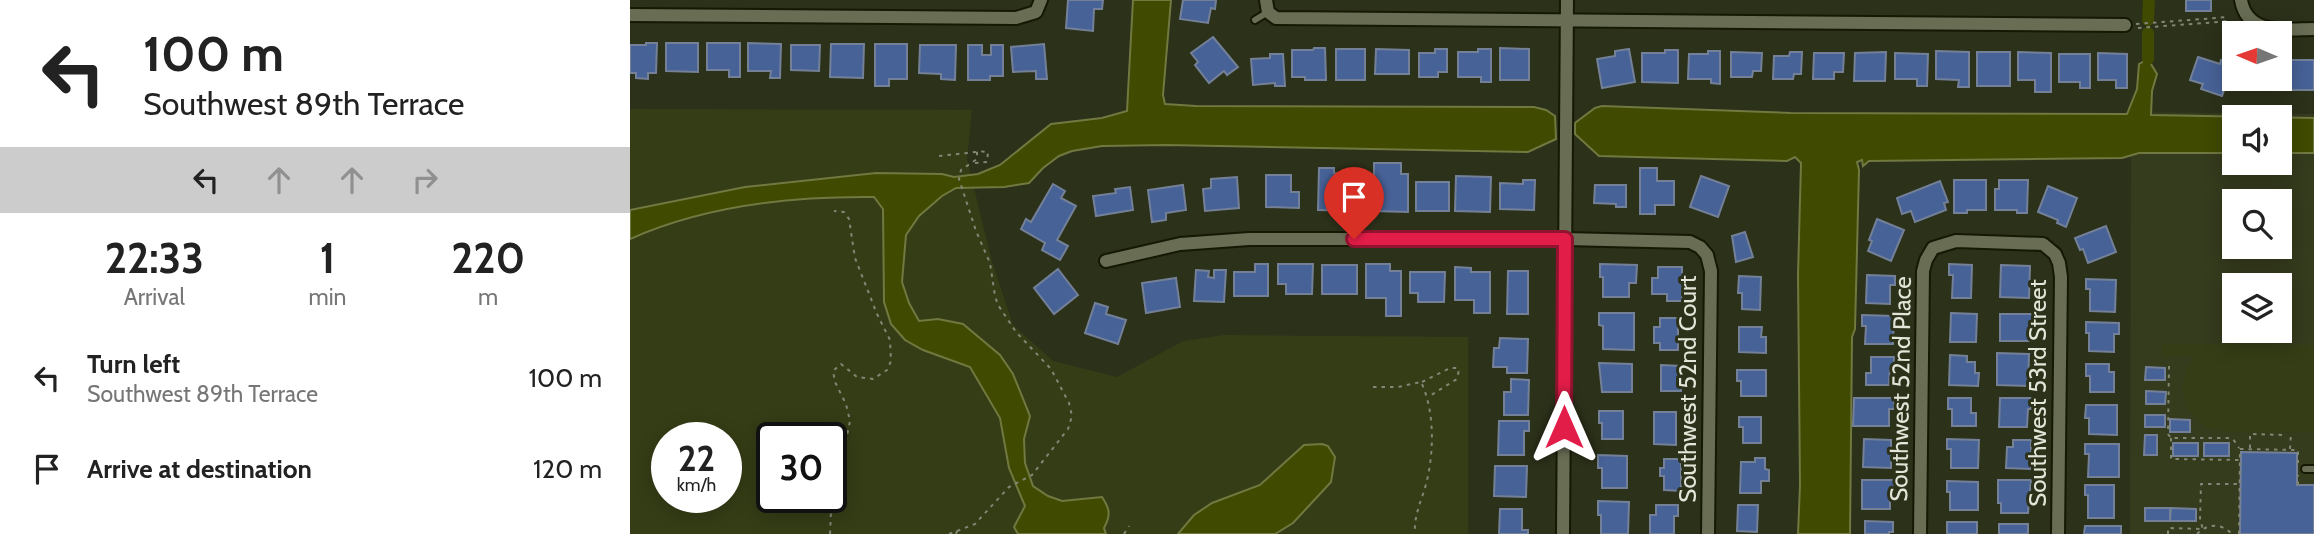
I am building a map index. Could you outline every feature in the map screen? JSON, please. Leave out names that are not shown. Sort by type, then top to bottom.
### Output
[{"type":"street","points":[[1563,534],[1567,0]]},
{"type":"street","points":[[2241,0],[2244,11],[2252,22],[2272,29],[2314,29]]},
{"type":"street","points":[[630,15],[1002,18],[1027,16],[1039,6]]},
{"type":"street","points":[[1267,6],[1276,18],[2130,26]]},
{"type":"street","points":[[1106,261],[1180,244],[1249,239],[1565,239]]},
{"type":"street","name":"Southwest 52nd Court","points":[[1565,239],[1684,242],[1700,247],[1707,255],[1711,271],[1708,534]]},
{"type":"street","name":"Southwest 52nd Place","points":[[1920,534],[1923,271],[1926,260],[1933,248],[1956,241],[2036,242],[2055,254]]},
{"type":"street","name":"Southwest 53rd Street","points":[[2055,254],[2060,277],[2058,534]]},
{"type":"lane","points":[[1255,20],[1267,6]]},
{"type":"lane","points":[[2305,469],[2314,469]]},
{"type":"path","points":[[2130,26],[2230,19]]},
{"type":"path","points":[[974,163],[977,151]]},
{"type":"path","points":[[939,156],[988,152],[987,162],[974,163],[959,173],[962,189],[990,263],[998,305],[1016,332],[1046,362],[1072,410],[1068,429],[1032,475],[1013,484],[975,524],[948,534]]},
{"type":"path","points":[[830,534],[831,512],[850,421],[833,371],[841,364],[863,379],[878,377],[884,374],[890,365],[891,347],[855,258],[849,219],[844,212],[834,211]]},
{"type":"path","points":[[2169,366],[2168,433],[2171,438],[2171,458],[2240,460]]},
{"type":"path","points":[[1373,387],[1398,387],[1421,382],[1450,368],[1459,370],[1457,379],[1443,390],[1427,397]]},
{"type":"path","points":[[1415,534],[1416,513],[1428,475],[1431,450],[1427,397],[1421,382]]},
{"type":"path","points":[[2290,450],[2291,432]]},
{"type":"path","points":[[2250,449],[2250,434],[2283,435]]},
{"type":"path","points":[[2171,438],[2233,439],[2240,449],[2239,534]]},
{"type":"path","points":[[2240,449],[2298,450],[2298,485]]},
{"type":"path","points":[[2203,529],[2200,520],[2201,484],[2239,484]]},
{"type":"path","points":[[1124,534],[1129,526]]},
{"type":"path","points":[[2168,534],[2168,528],[2203,529],[2216,526],[2227,529],[2232,534]]},
{"type":"path","points":[[2197,534],[2203,529]]},
{"type":"shaded area","points":[[1133,0],[1171,0],[1163,95],[1165,104],[1534,107],[1555,116],[1556,139],[1528,152],[1102,146],[1059,156],[1029,183],[1004,187],[956,188],[919,216],[906,235],[902,282],[919,321],[938,319],[963,324],[1000,355],[1013,374],[1030,416],[1024,439],[1025,463],[1033,486],[1062,501],[1102,497],[1109,512],[1104,528],[1106,534],[1018,534],[1014,527],[1025,506],[1009,468],[1000,418],[970,367],[923,350],[905,340],[891,324],[884,302],[883,209],[874,197],[812,198],[749,205],[688,218],[630,239],[630,210],[745,187],[876,173],[942,174],[954,177],[978,174],[1000,165],[1051,124],[1102,118],[1127,111]]},
{"type":"shaded area","points":[[2148,59],[2157,74],[2152,91],[2151,115],[2222,116],[2222,153],[2139,153],[2122,158],[1869,161],[1863,166],[1862,160],[1857,162],[1859,170],[1855,329],[1852,337],[1850,534],[1798,534],[1801,163],[1795,157],[1787,161],[1599,156],[1575,134],[1575,123],[1602,106],[1791,113],[2127,114],[2137,89],[2139,64]]},
{"type":"shaded area","points":[[630,109],[972,110],[967,159],[991,258],[1013,325],[1053,361],[1117,377],[1183,341],[1224,335],[1468,337],[1468,534],[630,534]]},
{"type":"shaded area","points":[[2131,112],[2222,113],[2222,175],[2292,175],[2292,114],[2314,114],[2314,534],[2130,534]]},
{"type":"shaded area","points":[[2292,117],[2314,118],[2314,153],[2292,153]]},
{"type":"shaded area","points":[[2162,344],[2314,345],[2314,432],[2232,432],[2206,427],[2191,412],[2183,391],[2184,376],[2194,357],[2162,356]]},
{"type":"shaded area","points":[[1304,445],[1328,446],[1335,457],[1331,482],[1293,523],[1275,534],[1178,534],[1194,515],[1212,503],[1260,485]]},
{"type":"building","points":[[1068,0],[1103,0],[1102,9],[1094,9],[1093,31],[1066,28]]},
{"type":"building","points":[[1183,0],[1216,0],[1208,23],[1180,19]]},
{"type":"building","points":[[2186,0],[2211,0],[2211,11],[2186,11]]},
{"type":"building","points":[[1213,37],[1238,67],[1227,75],[1224,71],[1209,83],[1195,65],[1198,62],[1191,53]]},
{"type":"building","points":[[657,43],[656,73],[648,73],[648,79],[636,78],[636,73],[630,73],[630,45]]},
{"type":"building","points":[[666,43],[698,43],[698,72],[666,71]]},
{"type":"building","points":[[707,43],[740,43],[740,77],[729,77],[729,70],[707,70]]},
{"type":"building","points":[[748,43],[781,44],[780,78],[770,78],[771,71],[748,71]]},
{"type":"building","points":[[831,44],[864,44],[863,78],[830,77]]},
{"type":"building","points":[[875,44],[907,44],[907,79],[889,79],[889,86],[875,86]]},
{"type":"building","points":[[1044,44],[1047,79],[1036,79],[1036,71],[1013,72],[1011,47]]},
{"type":"building","points":[[791,45],[820,45],[819,71],[791,70]]},
{"type":"building","points":[[920,45],[956,45],[955,80],[941,79],[941,74],[919,73]]},
{"type":"building","points":[[968,45],[982,45],[982,55],[991,55],[991,45],[1003,45],[1003,76],[990,76],[990,80],[968,80]]},
{"type":"building","points":[[1325,48],[1326,80],[1292,77],[1292,50]]},
{"type":"building","points":[[1500,48],[1529,49],[1529,80],[1500,80]]},
{"type":"building","points":[[1336,49],[1365,49],[1365,80],[1336,80]]},
{"type":"building","points":[[1376,49],[1409,50],[1409,74],[1375,74]]},
{"type":"building","points":[[1435,49],[1447,49],[1447,72],[1438,72],[1438,77],[1419,77],[1419,53],[1435,53]]},
{"type":"building","points":[[1478,49],[1491,49],[1491,82],[1481,82],[1481,77],[1458,77],[1458,52],[1478,52]]},
{"type":"building","points":[[1629,49],[1635,82],[1602,88],[1597,59],[1615,56],[1615,51]]},
{"type":"building","points":[[1665,50],[1678,50],[1678,83],[1642,82],[1642,53],[1665,53]]},
{"type":"building","points":[[1708,51],[1720,51],[1720,84],[1711,83],[1711,79],[1688,79],[1689,54],[1708,54]]},
{"type":"building","points":[[1936,51],[1969,52],[1969,87],[1958,87],[1959,80],[1936,79]]},
{"type":"building","points":[[1731,52],[1762,53],[1761,71],[1753,71],[1752,77],[1731,77]]},
{"type":"building","points":[[1790,52],[1802,52],[1801,74],[1794,74],[1793,79],[1773,79],[1774,56],[1789,56]]},
{"type":"building","points":[[1886,52],[1885,81],[1854,81],[1855,53]]},
{"type":"building","points":[[1977,52],[2010,52],[2010,86],[1977,86]]},
{"type":"building","points":[[2018,52],[2051,53],[2051,92],[2035,92],[2035,80],[2018,80]]},
{"type":"building","points":[[1814,53],[1844,53],[1843,72],[1834,72],[1834,79],[1813,79]]},
{"type":"building","points":[[1895,53],[1928,54],[1927,86],[1917,86],[1917,79],[1895,79]]},
{"type":"building","points":[[2098,53],[2127,54],[2127,88],[2116,88],[2116,80],[2098,80]]},
{"type":"building","points":[[1270,54],[1283,54],[1285,86],[1275,86],[1275,83],[1253,85],[1251,59],[1270,58]]},
{"type":"building","points":[[2059,54],[2090,54],[2090,88],[2080,88],[2080,82],[2059,82]]},
{"type":"building","points":[[2198,57],[2220,64],[2222,60],[2222,96],[2201,89],[2203,84],[2190,80]]},
{"type":"building","points":[[2292,60],[2314,60],[2314,90],[2292,90]]},
{"type":"building","points":[[1374,163],[1401,163],[1401,174],[1408,174],[1408,212],[1374,211]]},
{"type":"building","points":[[1319,168],[1334,168],[1334,173],[1356,174],[1355,211],[1318,210]]},
{"type":"building","points":[[1640,168],[1657,168],[1657,181],[1674,181],[1674,205],[1655,205],[1655,214],[1640,214]]},
{"type":"building","points":[[1266,175],[1291,175],[1291,192],[1299,192],[1299,208],[1266,207]]},
{"type":"building","points":[[1456,176],[1491,177],[1490,212],[1455,211]]},
{"type":"building","points":[[1701,176],[1729,186],[1718,217],[1690,207]]},
{"type":"building","points":[[1237,177],[1239,208],[1205,211],[1203,189],[1211,188],[1211,179]]},
{"type":"building","points":[[1523,180],[1535,180],[1534,210],[1500,209],[1500,183],[1523,184]]},
{"type":"building","points":[[1954,180],[1986,180],[1986,210],[1954,213]]},
{"type":"building","points":[[1999,180],[2028,180],[2027,213],[1995,210],[1995,189],[1999,189]]},
{"type":"building","points":[[1940,181],[1948,202],[1944,203],[1946,210],[1915,222],[1911,211],[1902,214],[1897,198]]},
{"type":"building","points":[[1416,182],[1449,182],[1449,211],[1416,211]]},
{"type":"building","points":[[1053,184],[1065,191],[1061,198],[1076,206],[1057,240],[1068,246],[1060,260],[1042,250],[1045,243],[1021,229],[1026,219],[1031,222]]},
{"type":"building","points":[[1183,185],[1186,210],[1166,213],[1166,220],[1152,222],[1148,190]]},
{"type":"building","points":[[1595,185],[1626,185],[1626,207],[1594,203]]},
{"type":"building","points":[[2048,186],[2077,198],[2066,227],[2057,223],[2058,220],[2038,212]]},
{"type":"building","points":[[1130,187],[1133,210],[1096,216],[1093,196],[1116,193],[1115,189]]},
{"type":"building","points":[[1877,219],[1904,230],[1891,261],[1868,251]]},
{"type":"building","points":[[2106,226],[2116,252],[2088,263],[2075,238]]},
{"type":"building","points":[[1745,232],[1753,257],[1736,262],[1732,236]]},
{"type":"building","points":[[1255,264],[1268,264],[1268,296],[1234,296],[1234,272],[1255,272]]},
{"type":"building","points":[[1278,264],[1313,264],[1312,294],[1286,294],[1286,284],[1278,284]]},
{"type":"building","points":[[1366,264],[1390,264],[1390,271],[1401,271],[1401,316],[1386,316],[1386,298],[1366,298]]},
{"type":"building","points":[[1600,264],[1637,265],[1636,283],[1629,283],[1629,297],[1603,297]]},
{"type":"building","points":[[1949,264],[1972,265],[1971,298],[1952,298],[1953,275],[1949,275]]},
{"type":"building","points":[[1322,265],[1357,265],[1357,294],[1322,294]]},
{"type":"building","points":[[2001,265],[2030,266],[2029,298],[2000,297]]},
{"type":"building","points":[[1455,267],[1471,268],[1471,272],[1490,272],[1490,313],[1474,313],[1474,300],[1455,300]]},
{"type":"building","points":[[1658,267],[1682,267],[1682,301],[1667,301],[1667,294],[1652,294],[1652,278],[1658,278]]},
{"type":"building","points":[[1058,269],[1078,295],[1054,314],[1034,288]]},
{"type":"building","points":[[1196,270],[1209,271],[1208,277],[1214,278],[1214,270],[1226,270],[1224,302],[1194,301]]},
{"type":"building","points":[[1508,271],[1528,271],[1528,314],[1507,314]]},
{"type":"building","points":[[1410,272],[1445,272],[1444,302],[1418,302],[1418,293],[1410,293]]},
{"type":"building","points":[[1867,275],[1895,276],[1895,285],[1890,285],[1890,304],[1866,303]]},
{"type":"building","points":[[1739,276],[1761,277],[1760,310],[1742,309],[1742,293],[1738,293]]},
{"type":"building","points":[[1176,278],[1180,307],[1146,313],[1142,283]]},
{"type":"building","points":[[2086,279],[2116,280],[2115,312],[2090,311],[2090,289],[2086,289]]},
{"type":"building","points":[[1095,303],[1108,307],[1106,314],[1126,320],[1118,344],[1085,333]]},
{"type":"building","points":[[1599,313],[1634,313],[1634,350],[1603,349],[1603,326],[1599,325]]},
{"type":"building","points":[[1951,313],[1977,314],[1976,342],[1950,342]]},
{"type":"building","points":[[2000,314],[2032,314],[2032,341],[2000,341]]},
{"type":"building","points":[[1862,315],[1894,316],[1893,344],[1865,344],[1866,326],[1862,326]]},
{"type":"building","points":[[1660,318],[1683,318],[1682,328],[1678,328],[1678,350],[1660,350],[1660,343],[1654,343],[1654,327],[1660,327]]},
{"type":"building","points":[[2086,322],[2119,323],[2119,334],[2114,334],[2114,352],[2089,351]]},
{"type":"building","points":[[1739,327],[1762,327],[1761,337],[1766,337],[1766,353],[1739,352]]},
{"type":"building","points":[[1500,338],[1528,339],[1527,373],[1507,373],[1507,367],[1493,367],[1494,348],[1499,348]]},
{"type":"building","points":[[1997,353],[2029,354],[2028,386],[1997,385]]},
{"type":"building","points":[[1950,355],[1967,356],[1967,362],[1975,362],[1975,373],[1979,373],[1978,386],[1949,385]]},
{"type":"building","points":[[1871,357],[1894,357],[1889,385],[1866,385],[1866,373],[1871,373]]},
{"type":"building","points":[[1599,363],[1632,364],[1632,392],[1602,392]]},
{"type":"building","points":[[2086,364],[2109,364],[2109,372],[2114,372],[2114,392],[2090,392],[2090,376],[2086,376]]},
{"type":"building","points":[[1661,365],[1682,366],[1681,391],[1661,391]]},
{"type":"building","points":[[2146,367],[2165,368],[2165,380],[2145,380]]},
{"type":"building","points":[[1737,370],[1766,370],[1766,396],[1741,396],[1741,381],[1737,381]]},
{"type":"building","points":[[1511,379],[1529,380],[1528,415],[1504,415],[1504,392],[1511,392]]},
{"type":"building","points":[[2146,391],[2166,392],[2165,404],[2146,404]]},
{"type":"building","points":[[1854,398],[1894,398],[1894,409],[1889,409],[1889,426],[1853,426]]},
{"type":"building","points":[[1948,398],[1971,398],[1971,413],[1976,413],[1976,426],[1952,426],[1952,409],[1948,409]]},
{"type":"building","points":[[2000,398],[2031,398],[2027,427],[1999,427]]},
{"type":"building","points":[[2086,405],[2117,405],[2117,435],[2089,434],[2089,418],[2085,418]]},
{"type":"building","points":[[1599,411],[1623,411],[1623,439],[1602,439]]},
{"type":"building","points":[[1654,412],[1676,412],[1676,445],[1654,444]]},
{"type":"building","points":[[2145,415],[2165,415],[2165,427],[2145,427]]},
{"type":"building","points":[[1739,417],[1761,417],[1761,443],[1743,443],[1743,427],[1739,427]]},
{"type":"building","points":[[2170,419],[2190,420],[2190,432],[2170,432]]},
{"type":"building","points":[[1499,421],[1529,421],[1529,431],[1524,431],[1524,455],[1498,455]]},
{"type":"building","points":[[2145,435],[2157,435],[2157,455],[2144,455]]},
{"type":"building","points":[[1864,439],[1891,440],[1891,468],[1863,467]]},
{"type":"building","points":[[1947,439],[1979,440],[1978,468],[1951,468],[1951,449],[1947,449]]},
{"type":"building","points":[[2013,440],[2031,440],[2031,469],[2006,468],[2007,447],[2013,447]]},
{"type":"building","points":[[2173,443],[2198,443],[2198,456],[2173,456]]},
{"type":"building","points":[[2204,443],[2229,443],[2229,456],[2204,456]]},
{"type":"building","points":[[2085,444],[2119,444],[2119,477],[2088,477],[2089,454],[2085,454]]},
{"type":"building","points":[[2241,452],[2297,453],[2297,485],[2314,485],[2314,534],[2240,534]]},
{"type":"building","points":[[1598,455],[1627,456],[1627,488],[1602,488],[1602,468],[1598,468]]},
{"type":"building","points":[[1755,458],[1765,458],[1769,481],[1761,481],[1761,493],[1740,493],[1741,462],[1755,462]]},
{"type":"building","points":[[1664,459],[1681,459],[1681,491],[1664,490],[1664,476],[1660,476],[1660,468],[1664,468]]},
{"type":"building","points":[[1495,466],[1527,466],[1526,497],[1494,496]]},
{"type":"building","points":[[1862,480],[1894,480],[1894,490],[1890,490],[1890,509],[1862,509]]},
{"type":"building","points":[[1998,480],[2031,480],[2028,513],[2001,513]]},
{"type":"building","points":[[1947,481],[1978,482],[1978,510],[1950,510]]},
{"type":"building","points":[[2085,485],[2114,485],[2114,518],[2088,518]]},
{"type":"building","points":[[1598,501],[1629,502],[1628,534],[1601,534]]},
{"type":"building","points":[[1656,505],[1678,505],[1678,516],[1674,516],[1674,534],[1650,534],[1650,515],[1656,515]]},
{"type":"building","points":[[1738,505],[1758,505],[1757,532],[1737,531]]},
{"type":"building","points":[[2145,508],[2170,508],[2170,521],[2145,521]]},
{"type":"building","points":[[2171,508],[2196,509],[2196,521],[2170,521]]},
{"type":"building","points":[[1500,509],[1522,509],[1522,530],[1528,530],[1528,534],[1499,534]]},
{"type":"building","points":[[1865,521],[1893,522],[1893,532],[1865,534]]},
{"type":"building","points":[[1947,522],[1977,522],[1977,534],[1947,534]]},
{"type":"building","points":[[1999,524],[2028,524],[2028,534],[1999,534]]},
{"type":"building","points":[[2085,526],[2121,526],[2121,534],[2084,534]]},
{"type":"waterway","points":[[2148,20],[2149,0]]},
{"type":"waterway","points":[[2148,33],[2148,59]]},
{"type":"route","points":[[1354,239],[1565,239],[1564,427]]}]
